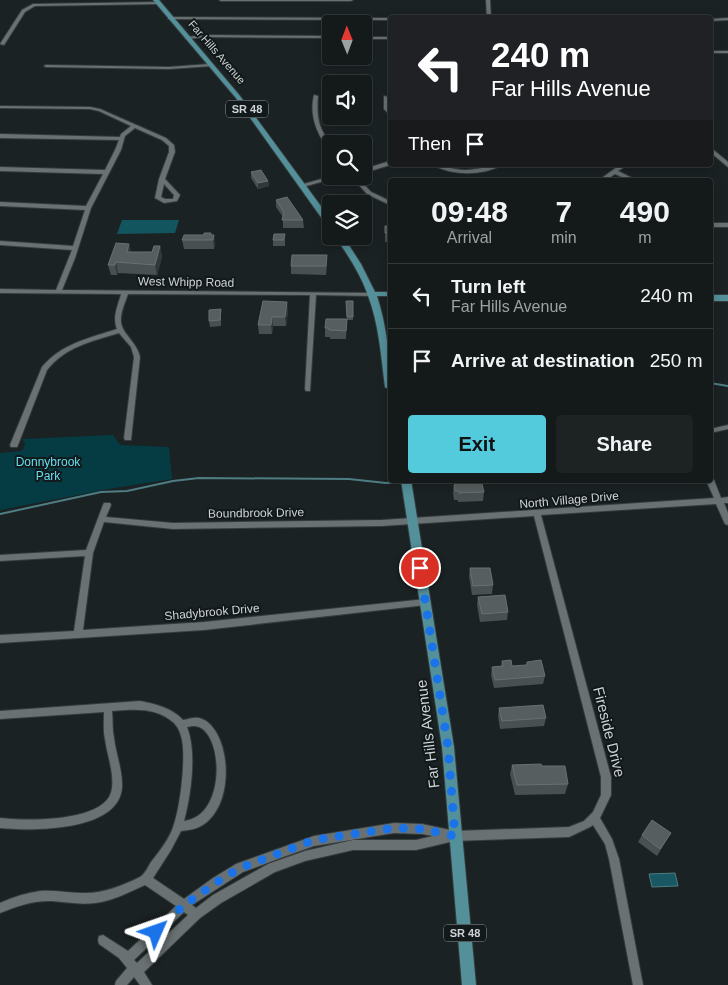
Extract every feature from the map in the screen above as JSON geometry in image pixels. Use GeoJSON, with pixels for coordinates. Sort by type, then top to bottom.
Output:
{"type":"FeatureCollection","features":[{"type":"Feature","properties":{"kind":"main road","name":"Far Hills Avenue"},"geometry":{"type":"LineString","coordinates":[[157,2],[238,98],[322,212]]}},
{"type":"Feature","properties":{"kind":"main road"},"geometry":{"type":"LineString","coordinates":[[344,245],[372,294],[388,375]]}},
{"type":"Feature","properties":{"kind":"main road"},"geometry":{"type":"LineString","coordinates":[[372,294],[388,294]]}},
{"type":"Feature","properties":{"kind":"main road"},"geometry":{"type":"LineString","coordinates":[[713,298],[728,298]]}},
{"type":"Feature","properties":{"kind":"main road","name":"Far Hills Avenue"},"geometry":{"type":"LineString","coordinates":[[407,483],[448,747],[469,985]]}},
{"type":"Feature","properties":{"kind":"street"},"geometry":{"type":"LineString","coordinates":[[221,0],[351,0]]}},
{"type":"Feature","properties":{"kind":"street"},"geometry":{"type":"LineString","coordinates":[[488,0],[489,15]]}},
{"type":"Feature","properties":{"kind":"street"},"geometry":{"type":"LineString","coordinates":[[2,44],[23,11],[34,5],[157,2]]}},
{"type":"Feature","properties":{"kind":"street","name":"Far Hills Avenue"},"geometry":{"type":"LineString","coordinates":[[170,18],[388,19]]}},
{"type":"Feature","properties":{"kind":"street"},"geometry":{"type":"LineString","coordinates":[[713,20],[728,19]]}},
{"type":"Feature","properties":{"kind":"street"},"geometry":{"type":"LineString","coordinates":[[187,38],[206,36],[322,37]]}},
{"type":"Feature","properties":{"kind":"street"},"geometry":{"type":"LineString","coordinates":[[372,38],[388,38]]}},
{"type":"Feature","properties":{"kind":"street"},"geometry":{"type":"LineString","coordinates":[[713,52],[728,52]]}},
{"type":"Feature","properties":{"kind":"street"},"geometry":{"type":"LineString","coordinates":[[46,66],[169,68],[210,65]]}},
{"type":"Feature","properties":{"kind":"street"},"geometry":{"type":"LineString","coordinates":[[316,96],[315,123],[322,136]]}},
{"type":"Feature","properties":{"kind":"street"},"geometry":{"type":"LineString","coordinates":[[386,97],[386,109],[388,112]]}},
{"type":"Feature","properties":{"kind":"street"},"geometry":{"type":"LineString","coordinates":[[0,107],[94,108],[164,139],[171,145],[172,152],[162,179]]}},
{"type":"Feature","properties":{"kind":"street"},"geometry":{"type":"LineString","coordinates":[[58,292],[88,208],[124,132],[134,126]]}},
{"type":"Feature","properties":{"kind":"street"},"geometry":{"type":"LineString","coordinates":[[0,136],[122,139]]}},
{"type":"Feature","properties":{"kind":"street"},"geometry":{"type":"LineString","coordinates":[[713,152],[728,165]]}},
{"type":"Feature","properties":{"kind":"street"},"geometry":{"type":"LineString","coordinates":[[372,169],[388,164]]}},
{"type":"Feature","properties":{"kind":"street"},"geometry":{"type":"LineString","coordinates":[[441,167],[448,170],[468,172],[493,167]]}},
{"type":"Feature","properties":{"kind":"street"},"geometry":{"type":"LineString","coordinates":[[605,178],[621,167]]}},
{"type":"Feature","properties":{"kind":"street"},"geometry":{"type":"LineString","coordinates":[[0,169],[106,172]]}},
{"type":"Feature","properties":{"kind":"street"},"geometry":{"type":"LineString","coordinates":[[615,172],[628,178]]}},
{"type":"Feature","properties":{"kind":"street"},"geometry":{"type":"LineString","coordinates":[[303,185],[322,180]]}},
{"type":"Feature","properties":{"kind":"street"},"geometry":{"type":"LineString","coordinates":[[361,185],[369,193],[388,201]]}},
{"type":"Feature","properties":{"kind":"street"},"geometry":{"type":"LineString","coordinates":[[0,204],[88,208]]}},
{"type":"Feature","properties":{"kind":"street"},"geometry":{"type":"LineString","coordinates":[[713,225],[728,226]]}},
{"type":"Feature","properties":{"kind":"street"},"geometry":{"type":"LineString","coordinates":[[0,243],[75,248]]}},
{"type":"Feature","properties":{"kind":"street","name":"West Whipp Road"},"geometry":{"type":"LineString","coordinates":[[0,292],[372,294]]}},
{"type":"Feature","properties":{"kind":"street"},"geometry":{"type":"LineString","coordinates":[[125,292],[118,318],[121,330],[132,343],[137,357],[128,438]]}},
{"type":"Feature","properties":{"kind":"street"},"geometry":{"type":"LineString","coordinates":[[308,389],[313,294]]}},
{"type":"Feature","properties":{"kind":"street"},"geometry":{"type":"LineString","coordinates":[[14,444],[44,369],[52,359],[68,348],[121,330]]}},
{"type":"Feature","properties":{"kind":"street"},"geometry":{"type":"LineString","coordinates":[[713,430],[728,427]]}},
{"type":"Feature","properties":{"kind":"street"},"geometry":{"type":"LineString","coordinates":[[711,483],[728,522]]}},
{"type":"Feature","properties":{"kind":"street","name":"North Village Drive"},"geometry":{"type":"LineString","coordinates":[[412,522],[728,500]]}},
{"type":"Feature","properties":{"kind":"street"},"geometry":{"type":"LineString","coordinates":[[78,634],[89,553],[106,505]]}},
{"type":"Feature","properties":{"kind":"street","name":"Fireside Drive"},"geometry":{"type":"LineString","coordinates":[[537,514],[606,777],[606,795],[602,806],[594,818]]}},
{"type":"Feature","properties":{"kind":"street","name":"Boundbrook Drive"},"geometry":{"type":"LineString","coordinates":[[101,519],[173,526],[412,522]]}},
{"type":"Feature","properties":{"kind":"street"},"geometry":{"type":"LineString","coordinates":[[0,558],[89,553]]}},
{"type":"Feature","properties":{"kind":"street","name":"Shadybrook Drive"},"geometry":{"type":"LineString","coordinates":[[0,639],[214,625],[426,602]]}},
{"type":"Feature","properties":{"kind":"street"},"geometry":{"type":"LineString","coordinates":[[0,824],[25,826],[55,823],[99,813],[110,806],[116,795],[117,777],[109,739],[108,707]]}},
{"type":"Feature","properties":{"kind":"street"},"geometry":{"type":"LineString","coordinates":[[0,715],[108,707],[153,707],[169,714],[181,725],[189,747],[185,791],[178,827],[172,841],[146,878],[121,891],[99,897],[51,896],[19,901],[0,908]]}},
{"type":"Feature","properties":{"kind":"street"},"geometry":{"type":"LineString","coordinates":[[178,827],[197,824],[206,815],[219,789],[223,767],[219,748],[211,730],[201,722],[190,722],[181,725]]}},
{"type":"Feature","properties":{"kind":"street"},"geometry":{"type":"LineString","coordinates":[[120,985],[196,914],[217,899],[272,868],[305,856],[353,845],[416,845],[455,836],[569,832],[587,824],[594,818],[609,842],[614,859],[638,985]]}},
{"type":"Feature","properties":{"kind":"street"},"geometry":{"type":"LineString","coordinates":[[127,959],[184,905],[217,882],[240,868],[314,840],[394,828],[422,829],[455,836]]}},
{"type":"Feature","properties":{"kind":"street"},"geometry":{"type":"LineString","coordinates":[[146,878],[196,914]]}},
{"type":"Feature","properties":{"kind":"street"},"geometry":{"type":"LineString","coordinates":[[103,940],[115,947],[127,959],[147,985]]}},
{"type":"Feature","properties":{"kind":"green space","name":"Donnybrook Park"},"geometry":{"type":"Polygon","coordinates":[[[113,435],[120,445],[169,447],[172,479],[108,489],[0,510],[0,453],[21,451],[25,443],[22,439],[113,435]]]}},
{"type":"Feature","properties":{"kind":"shaded area"},"geometry":{"type":"Polygon","coordinates":[[[122,220],[179,220],[175,233],[117,234],[122,220]]]}},
{"type":"Feature","properties":{"kind":"shaded area"},"geometry":{"type":"Polygon","coordinates":[[[675,873],[678,886],[652,887],[649,874],[675,873]]]}},
{"type":"Feature","properties":{"kind":"building"},"geometry":{"type":"Polygon","coordinates":[[[261,170],[268,181],[258,183],[251,172],[261,170]]]}},
{"type":"Feature","properties":{"kind":"building"},"geometry":{"type":"Polygon","coordinates":[[[287,197],[303,220],[282,220],[284,212],[276,200],[287,197]]]}},
{"type":"Feature","properties":{"kind":"building"},"geometry":{"type":"Polygon","coordinates":[[[385,226],[388,226],[388,233],[385,233],[385,226]]]}},
{"type":"Feature","properties":{"kind":"building"},"geometry":{"type":"Polygon","coordinates":[[[204,233],[214,235],[213,240],[182,240],[184,235],[204,235],[204,233]]]}},
{"type":"Feature","properties":{"kind":"building"},"geometry":{"type":"Polygon","coordinates":[[[274,234],[285,234],[284,240],[273,240],[274,234]]]}},
{"type":"Feature","properties":{"kind":"building"},"geometry":{"type":"Polygon","coordinates":[[[116,243],[129,244],[127,252],[152,252],[154,246],[160,246],[155,265],[116,262],[115,265],[108,265],[116,243]]]}},
{"type":"Feature","properties":{"kind":"building"},"geometry":{"type":"Polygon","coordinates":[[[292,255],[327,255],[326,266],[291,266],[292,255]]]}},
{"type":"Feature","properties":{"kind":"building"},"geometry":{"type":"Polygon","coordinates":[[[263,301],[287,302],[285,317],[272,317],[271,325],[258,325],[263,301]]]}},
{"type":"Feature","properties":{"kind":"building"},"geometry":{"type":"Polygon","coordinates":[[[346,301],[353,301],[353,317],[347,317],[346,301]]]}},
{"type":"Feature","properties":{"kind":"building"},"geometry":{"type":"Polygon","coordinates":[[[221,309],[220,320],[209,321],[209,310],[221,309]]]}},
{"type":"Feature","properties":{"kind":"building"},"geometry":{"type":"Polygon","coordinates":[[[326,319],[347,319],[346,331],[325,328],[326,319]]]}},
{"type":"Feature","properties":{"kind":"building"},"geometry":{"type":"Polygon","coordinates":[[[482,483],[484,492],[459,493],[459,491],[455,491],[454,485],[482,483]]]}},
{"type":"Feature","properties":{"kind":"building"},"geometry":{"type":"Polygon","coordinates":[[[470,568],[490,568],[493,585],[473,586],[470,568]]]}},
{"type":"Feature","properties":{"kind":"building"},"geometry":{"type":"Polygon","coordinates":[[[505,595],[508,612],[482,614],[478,597],[505,595]]]}},
{"type":"Feature","properties":{"kind":"building"},"geometry":{"type":"Polygon","coordinates":[[[511,660],[512,666],[527,665],[527,662],[541,660],[545,676],[495,680],[492,667],[503,666],[502,661],[511,660]]]}},
{"type":"Feature","properties":{"kind":"building"},"geometry":{"type":"Polygon","coordinates":[[[543,705],[546,718],[502,721],[499,708],[543,705]]]}},
{"type":"Feature","properties":{"kind":"building"},"geometry":{"type":"Polygon","coordinates":[[[541,764],[542,766],[565,766],[568,784],[517,785],[512,765],[541,764]]]}},
{"type":"Feature","properties":{"kind":"building"},"geometry":{"type":"Polygon","coordinates":[[[652,820],[671,833],[660,849],[642,835],[652,820]]]}},
{"type":"Feature","properties":{"kind":"waterway"},"geometry":{"type":"LineString","coordinates":[[713,384],[728,386]]}},
{"type":"Feature","properties":{"kind":"waterway"},"geometry":{"type":"LineString","coordinates":[[0,514],[101,492],[127,491],[173,481],[199,478],[349,479],[388,483]]}},
{"type":"Feature","properties":{"kind":"route"},"geometry":{"type":"LineString","coordinates":[[156,932],[184,905],[240,868],[314,840],[394,828],[422,829],[455,836],[448,747],[420,568]]}}]}
